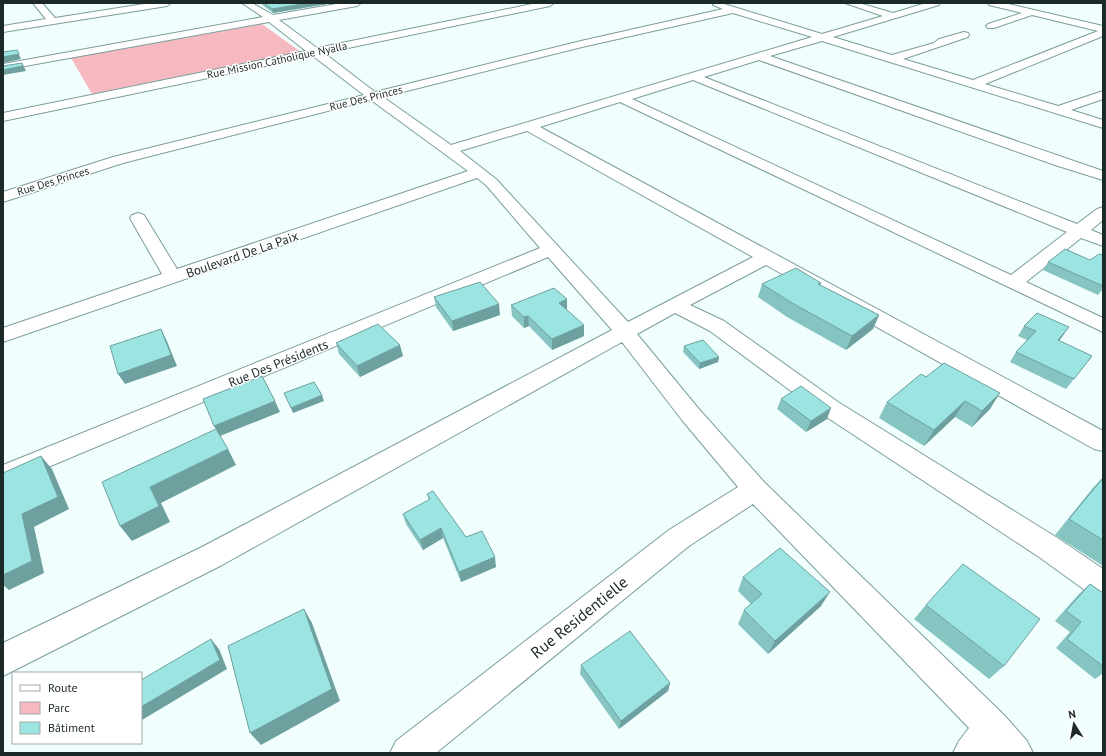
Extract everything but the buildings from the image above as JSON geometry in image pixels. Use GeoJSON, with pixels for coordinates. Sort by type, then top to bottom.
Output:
{"type":"FeatureCollection","features":[{"type":"Feature","properties":{"kind":"street"},"geometry":{"type":"LineString","coordinates":[[37,3],[54,21]]}},
{"type":"Feature","properties":{"kind":"street"},"geometry":{"type":"LineString","coordinates":[[3,29],[167,3]]}},
{"type":"Feature","properties":{"kind":"street"},"geometry":{"type":"LineString","coordinates":[[246,3],[270,18],[372,96],[480,172],[625,332],[690,414],[755,489],[1015,753]]}},
{"type":"Feature","properties":{"kind":"street"},"geometry":{"type":"LineString","coordinates":[[3,67],[357,3]]}},
{"type":"Feature","properties":{"kind":"street","name":"Rue Mission Catholique Nyalla"},"geometry":{"type":"LineString","coordinates":[[3,117],[550,3]]}},
{"type":"Feature","properties":{"kind":"street"},"geometry":{"type":"LineString","coordinates":[[711,3],[726,6],[1103,124]]}},
{"type":"Feature","properties":{"kind":"street"},"geometry":{"type":"LineString","coordinates":[[849,3],[894,16]]}},
{"type":"Feature","properties":{"kind":"street"},"geometry":{"type":"LineString","coordinates":[[449,150],[936,3]]}},
{"type":"Feature","properties":{"kind":"street"},"geometry":{"type":"LineString","coordinates":[[992,3],[1103,30]]}},
{"type":"Feature","properties":{"kind":"street"},"geometry":{"type":"LineString","coordinates":[[991,26],[1052,5]]}},
{"type":"Feature","properties":{"kind":"street","name":"Rue Des Princes"},"geometry":{"type":"LineString","coordinates":[[3,197],[118,160],[581,44],[726,6]]}},
{"type":"Feature","properties":{"kind":"street"},"geometry":{"type":"LineString","coordinates":[[974,84],[1026,64],[1103,30]]}},
{"type":"Feature","properties":{"kind":"street"},"geometry":{"type":"LineString","coordinates":[[891,58],[938,45],[943,41],[964,35]]}},
{"type":"Feature","properties":{"kind":"street"},"geometry":{"type":"LineString","coordinates":[[759,56],[1103,176]]}},
{"type":"Feature","properties":{"kind":"street"},"geometry":{"type":"LineString","coordinates":[[693,76],[1103,241]]}},
{"type":"Feature","properties":{"kind":"street"},"geometry":{"type":"LineString","coordinates":[[1059,110],[1103,95]]}},
{"type":"Feature","properties":{"kind":"street"},"geometry":{"type":"LineString","coordinates":[[620,98],[1103,326]]}},
{"type":"Feature","properties":{"kind":"street"},"geometry":{"type":"LineString","coordinates":[[529,126],[1103,442]]}},
{"type":"Feature","properties":{"kind":"street","name":"Boulevard De La Paix"},"geometry":{"type":"LineString","coordinates":[[3,335],[480,172]]}},
{"type":"Feature","properties":{"kind":"street"},"geometry":{"type":"LineString","coordinates":[[1012,283],[1103,212]]}},
{"type":"Feature","properties":{"kind":"street"},"geometry":{"type":"LineString","coordinates":[[138,218],[173,278]]}},
{"type":"Feature","properties":{"kind":"street","name":"Rue Des Présidents"},"geometry":{"type":"LineString","coordinates":[[3,476],[552,250]]}},
{"type":"Feature","properties":{"kind":"street"},"geometry":{"type":"LineString","coordinates":[[3,660],[212,556],[625,332],[767,257]]}},
{"type":"Feature","properties":{"kind":"street"},"geometry":{"type":"LineString","coordinates":[[676,306],[717,326],[830,408],[1049,548],[1103,586]]}},
{"type":"Feature","properties":{"kind":"street","name":"Rue Residentielle"},"geometry":{"type":"LineString","coordinates":[[408,753],[678,538],[755,489]]}},
{"type":"Feature","properties":{"kind":"street"},"geometry":{"type":"LineString","coordinates":[[971,753],[992,728]]}},
{"type":"Feature","properties":{"kind":"green space"},"geometry":{"type":"Polygon","coordinates":[[[262,24],[301,52],[92,94],[71,58],[262,24]]]}}]}
